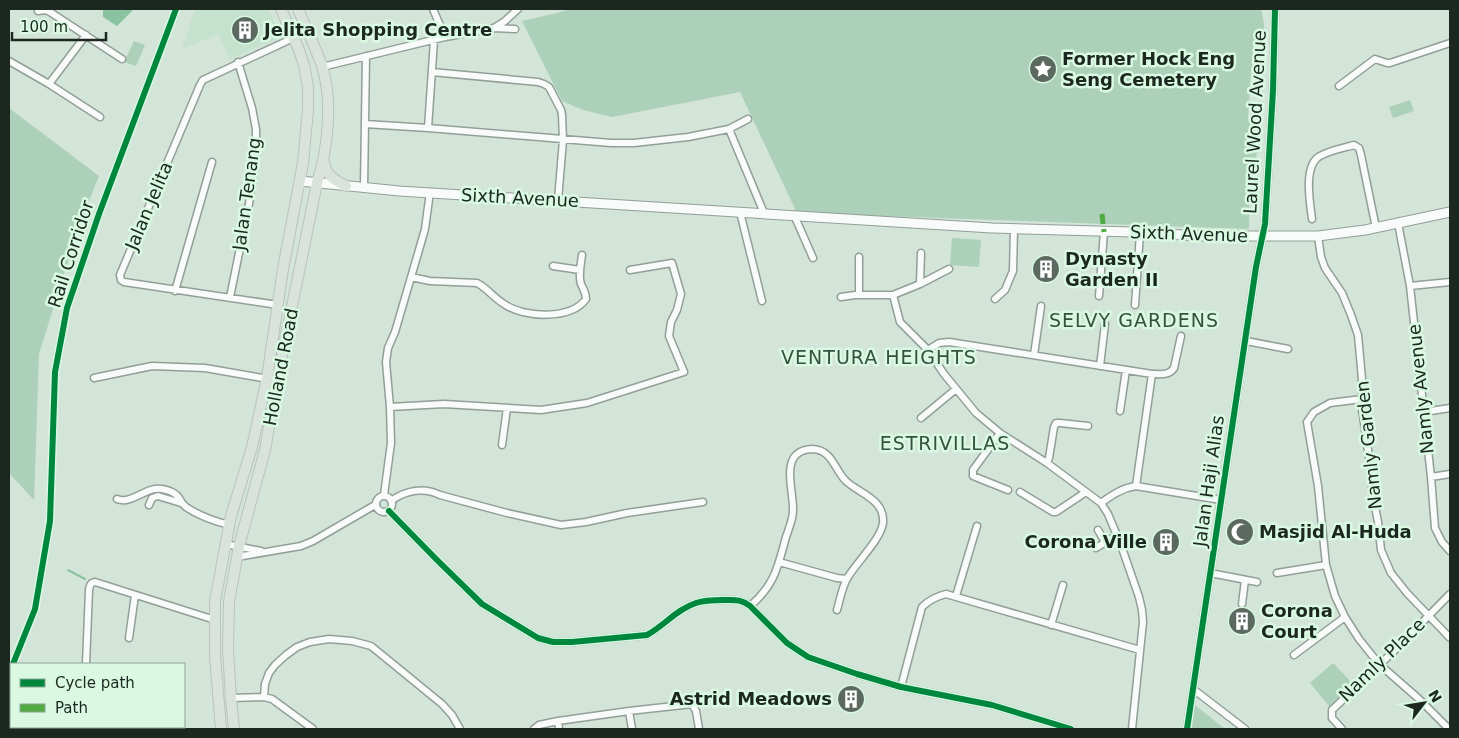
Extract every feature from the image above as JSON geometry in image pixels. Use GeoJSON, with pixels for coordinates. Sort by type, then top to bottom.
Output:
{"type":"FeatureCollection","features":[{"type":"Feature","properties":{"kind":"main road","name":"Holland Road"},"geometry":{"type":"LineString","coordinates":[[234,729],[230,698],[228,649],[230,602],[239,546],[265,450],[278,305],[306,142],[308,87],[304,65],[281,9]]}},
{"type":"Feature","properties":{"kind":"main road","name":"Holland Road"},"geometry":{"type":"LineString","coordinates":[[221,729],[215,656],[215,602],[225,544],[272,379],[317,183],[324,161],[328,111],[322,67],[298,9]]}},
{"type":"Feature","properties":{"kind":"main road"},"geometry":{"type":"LineString","coordinates":[[293,36],[298,25],[298,9]]}},
{"type":"Feature","properties":{"kind":"main road"},"geometry":{"type":"LineString","coordinates":[[324,161],[325,168],[331,177],[346,186]]}},
{"type":"Feature","properties":{"kind":"main road","name":"Sixth Avenue"},"geometry":{"type":"LineString","coordinates":[[300,181],[430,192],[1014,229],[1262,237],[1318,236],[1376,228],[1450,212]]}},
{"type":"Feature","properties":{"kind":"street"},"geometry":{"type":"LineString","coordinates":[[433,9],[445,38]]}},
{"type":"Feature","properties":{"kind":"street"},"geometry":{"type":"LineString","coordinates":[[494,28],[518,9]]}},
{"type":"Feature","properties":{"kind":"street","name":"Laurel Wood Avenue"},"geometry":{"type":"LineString","coordinates":[[1262,237],[1266,224],[1275,9]]}},
{"type":"Feature","properties":{"kind":"street"},"geometry":{"type":"LineString","coordinates":[[38,11],[46,10],[50,12],[122,59]]}},
{"type":"Feature","properties":{"kind":"street"},"geometry":{"type":"LineString","coordinates":[[322,67],[434,40],[494,28],[515,29]]}},
{"type":"Feature","properties":{"kind":"street"},"geometry":{"type":"LineString","coordinates":[[48,84],[86,35]]}},
{"type":"Feature","properties":{"kind":"street","name":"Jalan Jelita"},"geometry":{"type":"LineString","coordinates":[[278,305],[124,282],[121,280],[120,275],[203,80],[238,62],[287,41],[293,36]]}},
{"type":"Feature","properties":{"kind":"street"},"geometry":{"type":"LineString","coordinates":[[428,128],[434,40]]}},
{"type":"Feature","properties":{"kind":"street"},"geometry":{"type":"LineString","coordinates":[[1339,86],[1375,59],[1390,63],[1450,43]]}},
{"type":"Feature","properties":{"kind":"street"},"geometry":{"type":"LineString","coordinates":[[364,187],[366,56]]}},
{"type":"Feature","properties":{"kind":"street"},"geometry":{"type":"LineString","coordinates":[[9,61],[100,117]]}},
{"type":"Feature","properties":{"kind":"street","name":"Jalan Tenang"},"geometry":{"type":"LineString","coordinates":[[230,297],[249,204],[256,154],[256,129],[252,108],[238,62]]}},
{"type":"Feature","properties":{"kind":"street"},"geometry":{"type":"LineString","coordinates":[[432,72],[544,84],[552,91],[561,110],[563,140],[558,200]]}},
{"type":"Feature","properties":{"kind":"street"},"geometry":{"type":"LineString","coordinates":[[365,124],[611,144],[688,137],[729,129],[748,119]]}},
{"type":"Feature","properties":{"kind":"street"},"geometry":{"type":"LineString","coordinates":[[729,129],[764,213]]}},
{"type":"Feature","properties":{"kind":"street"},"geometry":{"type":"LineString","coordinates":[[1312,219],[1309,185],[1312,163],[1319,156],[1354,145],[1359,148],[1362,155],[1376,228]]}},
{"type":"Feature","properties":{"kind":"street"},"geometry":{"type":"LineString","coordinates":[[175,291],[212,162]]}},
{"type":"Feature","properties":{"kind":"street"},"geometry":{"type":"LineString","coordinates":[[384,495],[391,444],[386,362],[388,348],[395,332],[425,229],[430,192]]}},
{"type":"Feature","properties":{"kind":"street"},"geometry":{"type":"LineString","coordinates":[[740,212],[762,301]]}},
{"type":"Feature","properties":{"kind":"street"},"geometry":{"type":"LineString","coordinates":[[794,215],[813,258]]}},
{"type":"Feature","properties":{"kind":"street","name":"Namly Avenue"},"geometry":{"type":"LineString","coordinates":[[1398,224],[1410,286],[1435,528],[1450,552]]}},
{"type":"Feature","properties":{"kind":"street"},"geometry":{"type":"LineString","coordinates":[[995,299],[1005,290],[1013,271],[1014,229]]}},
{"type":"Feature","properties":{"kind":"street"},"geometry":{"type":"LineString","coordinates":[[1099,296],[1104,232]]}},
{"type":"Feature","properties":{"kind":"street"},"geometry":{"type":"LineString","coordinates":[[1135,305],[1140,233]]}},
{"type":"Feature","properties":{"kind":"street","name":"Namly Garden"},"geometry":{"type":"LineString","coordinates":[[1318,236],[1321,257],[1325,268],[1342,293],[1358,335],[1363,417],[1381,550],[1391,573],[1407,593],[1450,638]]}},
{"type":"Feature","properties":{"kind":"street","name":"Jalan Haji Alias"},"geometry":{"type":"LineString","coordinates":[[1187,729],[1262,237]]}},
{"type":"Feature","properties":{"kind":"street"},"geometry":{"type":"LineString","coordinates":[[920,284],[921,253]]}},
{"type":"Feature","properties":{"kind":"street"},"geometry":{"type":"LineString","coordinates":[[411,277],[430,281],[477,283],[482,285],[505,305],[522,313],[562,314],[578,307],[586,299],[585,290],[581,283],[582,255]]}},
{"type":"Feature","properties":{"kind":"street"},"geometry":{"type":"LineString","coordinates":[[859,295],[860,257]]}},
{"type":"Feature","properties":{"kind":"street"},"geometry":{"type":"LineString","coordinates":[[390,407],[444,404],[541,410],[587,403],[684,372],[669,336],[671,322],[677,310],[681,294],[672,263],[630,270]]}},
{"type":"Feature","properties":{"kind":"street"},"geometry":{"type":"LineString","coordinates":[[553,266],[580,270]]}},
{"type":"Feature","properties":{"kind":"street"},"geometry":{"type":"LineString","coordinates":[[841,297],[859,295],[893,296],[949,269]]}},
{"type":"Feature","properties":{"kind":"street"},"geometry":{"type":"LineString","coordinates":[[1410,286],[1450,282]]}},
{"type":"Feature","properties":{"kind":"street"},"geometry":{"type":"LineString","coordinates":[[893,296],[900,322],[928,350],[976,413],[1000,433],[1047,463],[1101,503],[1108,514],[1136,588],[1142,610],[1143,622],[1132,729]]}},
{"type":"Feature","properties":{"kind":"street"},"geometry":{"type":"LineString","coordinates":[[1034,355],[1041,306]]}},
{"type":"Feature","properties":{"kind":"street"},"geometry":{"type":"LineString","coordinates":[[1100,366],[1105,324]]}},
{"type":"Feature","properties":{"kind":"street"},"geometry":{"type":"LineString","coordinates":[[928,350],[939,343],[950,342],[1152,374],[1164,374],[1171,372],[1174,368],[1181,336]]}},
{"type":"Feature","properties":{"kind":"street"},"geometry":{"type":"LineString","coordinates":[[1246,341],[1288,349]]}},
{"type":"Feature","properties":{"kind":"street"},"geometry":{"type":"LineString","coordinates":[[94,378],[152,366],[205,368],[272,379]]}},
{"type":"Feature","properties":{"kind":"street"},"geometry":{"type":"LineString","coordinates":[[1120,411],[1126,370]]}},
{"type":"Feature","properties":{"kind":"street"},"geometry":{"type":"LineString","coordinates":[[1136,486],[1152,374]]}},
{"type":"Feature","properties":{"kind":"street"},"geometry":{"type":"LineString","coordinates":[[921,418],[956,389]]}},
{"type":"Feature","properties":{"kind":"street"},"geometry":{"type":"LineString","coordinates":[[1362,399],[1330,403],[1314,412],[1307,422],[1318,486],[1326,565],[1335,596],[1345,617],[1359,639],[1379,664],[1419,699],[1449,729]]}},
{"type":"Feature","properties":{"kind":"street"},"geometry":{"type":"LineString","coordinates":[[502,445],[506,408]]}},
{"type":"Feature","properties":{"kind":"street"},"geometry":{"type":"LineString","coordinates":[[1424,412],[1450,408]]}},
{"type":"Feature","properties":{"kind":"street"},"geometry":{"type":"LineString","coordinates":[[1047,463],[1056,423],[1088,426]]}},
{"type":"Feature","properties":{"kind":"street"},"geometry":{"type":"LineString","coordinates":[[1000,433],[972,470],[972,473],[973,476],[1008,490]]}},
{"type":"Feature","properties":{"kind":"street"},"geometry":{"type":"LineString","coordinates":[[750,606],[768,588],[779,562],[793,510],[790,471],[792,460],[797,454],[809,449],[820,450],[826,454],[848,482],[877,503],[882,514],[883,521],[880,533],[847,579],[837,610]]}},
{"type":"Feature","properties":{"kind":"street"},"geometry":{"type":"LineString","coordinates":[[1431,477],[1450,474]]}},
{"type":"Feature","properties":{"kind":"street"},"geometry":{"type":"LineString","coordinates":[[1101,503],[1118,491],[1136,486],[1221,500]]}},
{"type":"Feature","properties":{"kind":"street"},"geometry":{"type":"LineString","coordinates":[[117,499],[121,501],[127,500],[151,489],[164,489],[174,493],[184,506],[211,520],[229,525]]}},
{"type":"Feature","properties":{"kind":"street"},"geometry":{"type":"LineString","coordinates":[[392,501],[412,491],[432,491],[440,495],[507,513],[561,524],[586,522],[627,513],[703,502]]}},
{"type":"Feature","properties":{"kind":"street"},"geometry":{"type":"LineString","coordinates":[[1020,492],[1053,512],[1060,511],[1086,492]]}},
{"type":"Feature","properties":{"kind":"street"},"geometry":{"type":"LineString","coordinates":[[384,495],[392,501],[389,511],[384,513],[380,512],[375,505],[376,499],[384,495]]}},
{"type":"Feature","properties":{"kind":"street"},"geometry":{"type":"LineString","coordinates":[[148,504],[152,498],[158,496],[181,503]]}},
{"type":"Feature","properties":{"kind":"street"},"geometry":{"type":"LineString","coordinates":[[237,557],[301,546],[321,537],[375,505]]}},
{"type":"Feature","properties":{"kind":"street"},"geometry":{"type":"LineString","coordinates":[[389,511],[482,604],[530,634],[546,641],[572,642],[647,635],[694,603],[738,599],[750,606],[787,643],[808,657],[901,687],[992,705],[1071,729]]}},
{"type":"Feature","properties":{"kind":"street"},"geometry":{"type":"LineString","coordinates":[[956,596],[977,526]]}},
{"type":"Feature","properties":{"kind":"street"},"geometry":{"type":"LineString","coordinates":[[1098,530],[1105,542]]}},
{"type":"Feature","properties":{"kind":"street"},"geometry":{"type":"LineString","coordinates":[[1096,548],[1117,535]]}},
{"type":"Feature","properties":{"kind":"street"},"geometry":{"type":"LineString","coordinates":[[225,544],[265,552]]}},
{"type":"Feature","properties":{"kind":"street"},"geometry":{"type":"LineString","coordinates":[[779,562],[847,579]]}},
{"type":"Feature","properties":{"kind":"street"},"geometry":{"type":"LineString","coordinates":[[1277,573],[1326,565]]}},
{"type":"Feature","properties":{"kind":"street"},"geometry":{"type":"LineString","coordinates":[[1210,574],[1257,582]]}},
{"type":"Feature","properties":{"kind":"street"},"geometry":{"type":"LineString","coordinates":[[1242,604],[1245,580]]}},
{"type":"Feature","properties":{"kind":"street"},"geometry":{"type":"LineString","coordinates":[[86,663],[91,584],[95,582],[215,620]]}},
{"type":"Feature","properties":{"kind":"street"},"geometry":{"type":"LineString","coordinates":[[1051,625],[1063,585]]}},
{"type":"Feature","properties":{"kind":"street"},"geometry":{"type":"LineString","coordinates":[[901,687],[922,607],[926,603],[946,594],[1140,650]]}},
{"type":"Feature","properties":{"kind":"street","name":"Namly Place"},"geometry":{"type":"LineString","coordinates":[[1342,729],[1332,718],[1332,710],[1450,594]]}},
{"type":"Feature","properties":{"kind":"street"},"geometry":{"type":"LineString","coordinates":[[129,638],[135,595]]}},
{"type":"Feature","properties":{"kind":"street"},"geometry":{"type":"LineString","coordinates":[[1294,655],[1345,617]]}},
{"type":"Feature","properties":{"kind":"street"},"geometry":{"type":"LineString","coordinates":[[264,697],[265,684],[269,674],[275,665],[297,647],[310,642],[329,639],[352,641],[371,646],[442,704],[452,715],[460,729]]}},
{"type":"Feature","properties":{"kind":"street"},"geometry":{"type":"LineString","coordinates":[[1193,689],[1245,729]]}},
{"type":"Feature","properties":{"kind":"street"},"geometry":{"type":"LineString","coordinates":[[230,698],[264,697],[278,703],[313,729]]}},
{"type":"Feature","properties":{"kind":"street"},"geometry":{"type":"LineString","coordinates":[[534,729],[539,725],[629,710],[692,704],[695,708],[699,729]]}},
{"type":"Feature","properties":{"kind":"street"},"geometry":{"type":"LineString","coordinates":[[629,710],[632,729]]}},
{"type":"Feature","properties":{"kind":"street"},"geometry":{"type":"LineString","coordinates":[[558,722],[560,729]]}},
{"type":"Feature","properties":{"kind":"shaded area"},"geometry":{"type":"Polygon","coordinates":[[[103,9],[134,9],[117,26],[103,17],[103,9]]]}},
{"type":"Feature","properties":{"kind":"shaded area"},"geometry":{"type":"Polygon","coordinates":[[[195,9],[268,9],[281,37],[230,59],[219,34],[182,49],[195,9]]]}},
{"type":"Feature","properties":{"kind":"shaded area"},"geometry":{"type":"Polygon","coordinates":[[[571,9],[1261,9],[1264,24],[1262,61],[1251,71],[1248,118],[1258,123],[1259,133],[1256,159],[1250,161],[1249,229],[797,213],[740,92],[612,117],[583,110],[562,101],[522,21],[571,9]]]}},
{"type":"Feature","properties":{"kind":"shaded area"},"geometry":{"type":"Polygon","coordinates":[[[134,41],[145,45],[136,66],[124,62],[134,41]]]}},
{"type":"Feature","properties":{"kind":"shaded area"},"geometry":{"type":"Polygon","coordinates":[[[1410,100],[1414,111],[1393,118],[1389,107],[1410,100]]]}},
{"type":"Feature","properties":{"kind":"shaded area"},"geometry":{"type":"Polygon","coordinates":[[[9,108],[99,176],[80,223],[39,354],[34,500],[9,473],[9,108]]]}},
{"type":"Feature","properties":{"kind":"shaded area"},"geometry":{"type":"Polygon","coordinates":[[[952,238],[981,240],[979,267],[950,265],[952,238]]]}},
{"type":"Feature","properties":{"kind":"shaded area"},"geometry":{"type":"Polygon","coordinates":[[[1333,663],[1355,686],[1332,710],[1310,683],[1333,663]]]}},
{"type":"Feature","properties":{"kind":"shaded area"},"geometry":{"type":"Polygon","coordinates":[[[1195,705],[1224,728],[1192,729],[1195,705]]]}},
{"type":"Feature","properties":{"kind":"waterway"},"geometry":{"type":"LineString","coordinates":[[68,570],[85,579]]}},
{"type":"Feature","properties":{"kind":"marked path"},"geometry":{"type":"LineString","coordinates":[[1102,214],[1104,232]]}},
{"type":"Feature","properties":{"kind":"cycle path","name":"Rail Corridor"},"geometry":{"type":"LineString","coordinates":[[13,663],[35,609],[50,521],[55,372],[67,308],[99,214],[176,9]]}},
{"type":"Feature","properties":{"kind":"cycle path"},"geometry":{"type":"LineString","coordinates":[[1187,729],[1256,267],[1265,224],[1273,90],[1275,9]]}},
{"type":"Feature","properties":{"kind":"cycle path"},"geometry":{"type":"LineString","coordinates":[[389,511],[482,604],[538,638],[553,642],[572,642],[647,635],[683,609],[696,603],[710,600],[738,600],[750,606],[787,643],[808,657],[901,687],[992,705],[1071,729]]}},
{"type":"Feature","properties":{"kind":"place","name":"Jelita Shopping Centre"},"geometry":{"type":"Point","coordinates":[245,30]}},
{"type":"Feature","properties":{"kind":"place","name":"Former Hock Eng Seng Cemetery"},"geometry":{"type":"Point","coordinates":[1043,69]}},
{"type":"Feature","properties":{"kind":"place","name":"Dynasty Garden II"},"geometry":{"type":"Point","coordinates":[1046,269]}},
{"type":"Feature","properties":{"kind":"place","name":"Masjid Al-Huda"},"geometry":{"type":"Point","coordinates":[1240,532]}},
{"type":"Feature","properties":{"kind":"place","name":"Corona Ville"},"geometry":{"type":"Point","coordinates":[1166,542]}},
{"type":"Feature","properties":{"kind":"place","name":"Corona Court"},"geometry":{"type":"Point","coordinates":[1242,621]}},
{"type":"Feature","properties":{"kind":"place","name":"Astrid Meadows"},"geometry":{"type":"Point","coordinates":[851,699]}},
{"type":"Feature","properties":{"kind":"district","name":"SELVY GARDENS"},"geometry":{"type":"Point","coordinates":[1134,320]}},
{"type":"Feature","properties":{"kind":"district","name":"VENTURA HEIGHTS"},"geometry":{"type":"Point","coordinates":[879,357]}},
{"type":"Feature","properties":{"kind":"district","name":"ESTRIVILLAS"},"geometry":{"type":"Point","coordinates":[945,443]}}]}
